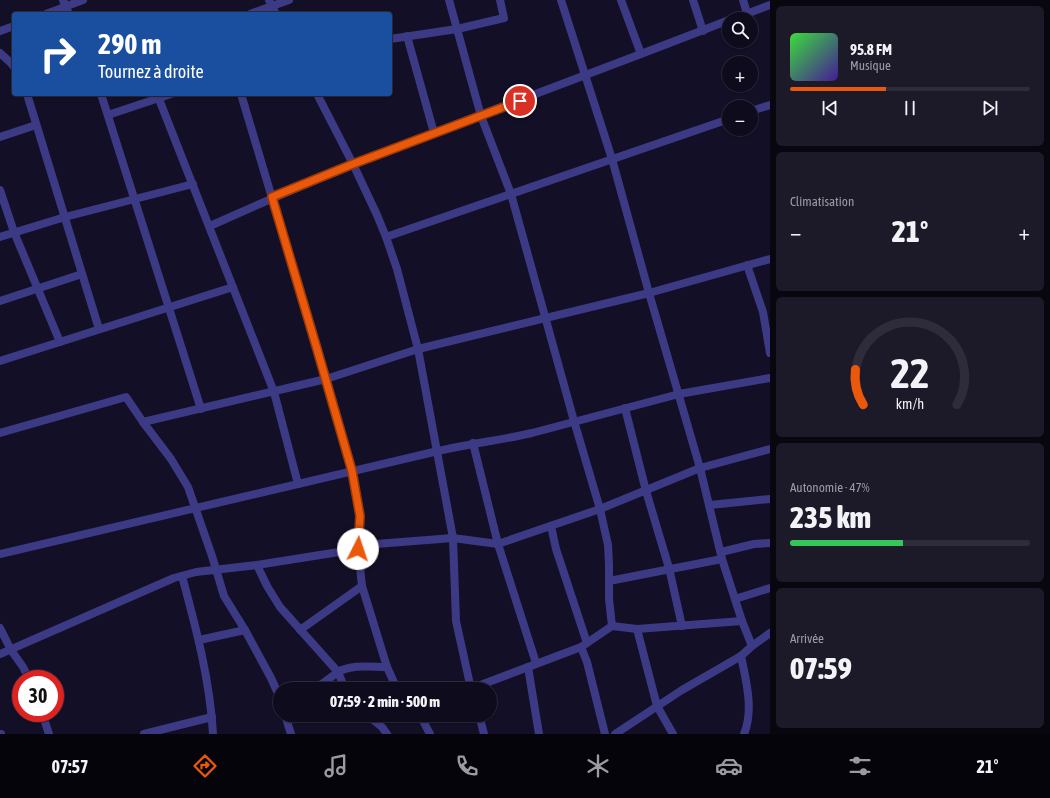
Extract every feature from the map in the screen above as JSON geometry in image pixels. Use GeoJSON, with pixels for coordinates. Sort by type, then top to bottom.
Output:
{"type":"FeatureCollection","features":[{"type":"Feature","properties":{"kind":"street"},"geometry":{"type":"LineString","coordinates":[[52,12],[83,0]]}},
{"type":"Feature","properties":{"kind":"street"},"geometry":{"type":"LineString","coordinates":[[254,12],[271,3],[289,0]]}},
{"type":"Feature","properties":{"kind":"street"},"geometry":{"type":"LineString","coordinates":[[449,0],[481,116],[511,194],[600,509],[608,545],[609,599],[612,626]]}},
{"type":"Feature","properties":{"kind":"street"},"geometry":{"type":"LineString","coordinates":[[392,39],[457,29],[504,18],[500,0]]}},
{"type":"Feature","properties":{"kind":"street"},"geometry":{"type":"LineString","coordinates":[[561,0],[612,159],[700,468],[722,556],[742,621],[752,646]]}},
{"type":"Feature","properties":{"kind":"street"},"geometry":{"type":"LineString","coordinates":[[622,0],[642,54]]}},
{"type":"Feature","properties":{"kind":"street"},"geometry":{"type":"LineString","coordinates":[[694,0],[703,31]]}},
{"type":"Feature","properties":{"kind":"street"},"geometry":{"type":"LineString","coordinates":[[743,0],[747,12]]}},
{"type":"Feature","properties":{"kind":"street"},"geometry":{"type":"LineString","coordinates":[[750,12],[770,5]]}},
{"type":"Feature","properties":{"kind":"street"},"geometry":{"type":"LineString","coordinates":[[210,226],[272,197],[353,164],[722,23]]}},
{"type":"Feature","properties":{"kind":"street"},"geometry":{"type":"LineString","coordinates":[[0,32],[12,27]]}},
{"type":"Feature","properties":{"kind":"street"},"geometry":{"type":"LineString","coordinates":[[407,36],[434,133]]}},
{"type":"Feature","properties":{"kind":"street"},"geometry":{"type":"LineString","coordinates":[[0,53],[12,64]]}},
{"type":"Feature","properties":{"kind":"street"},"geometry":{"type":"LineString","coordinates":[[28,96],[99,329]]}},
{"type":"Feature","properties":{"kind":"street"},"geometry":{"type":"LineString","coordinates":[[102,96],[170,307],[201,409]]}},
{"type":"Feature","properties":{"kind":"street"},"geometry":{"type":"LineString","coordinates":[[108,115],[158,96],[274,392],[298,484]]}},
{"type":"Feature","properties":{"kind":"street"},"geometry":{"type":"LineString","coordinates":[[242,96],[352,471],[360,516],[358,549],[362,586],[387,667],[394,682]]}},
{"type":"Feature","properties":{"kind":"street"},"geometry":{"type":"LineString","coordinates":[[318,96],[353,164],[386,237],[397,269],[418,348],[453,538],[456,621],[469,682]]}},
{"type":"Feature","properties":{"kind":"street"},"geometry":{"type":"LineString","coordinates":[[758,109],[770,105]]}},
{"type":"Feature","properties":{"kind":"street"},"geometry":{"type":"LineString","coordinates":[[386,237],[722,121]]}},
{"type":"Feature","properties":{"kind":"street"},"geometry":{"type":"LineString","coordinates":[[0,137],[36,125]]}},
{"type":"Feature","properties":{"kind":"street"},"geometry":{"type":"LineString","coordinates":[[0,237],[65,217],[193,184]]}},
{"type":"Feature","properties":{"kind":"street"},"geometry":{"type":"LineString","coordinates":[[0,190],[14,232],[60,342]]}},
{"type":"Feature","properties":{"kind":"street"},"geometry":{"type":"LineString","coordinates":[[143,422],[326,379],[418,348],[649,293],[770,259]]}},
{"type":"Feature","properties":{"kind":"street"},"geometry":{"type":"LineString","coordinates":[[747,265],[763,312],[770,353]]}},
{"type":"Feature","properties":{"kind":"street"},"geometry":{"type":"LineString","coordinates":[[0,301],[82,274]]}},
{"type":"Feature","properties":{"kind":"street"},"geometry":{"type":"LineString","coordinates":[[0,360],[233,287]]}},
{"type":"Feature","properties":{"kind":"street"},"geometry":{"type":"LineString","coordinates":[[0,554],[473,443],[514,437],[678,394],[770,378]]}},
{"type":"Feature","properties":{"kind":"street"},"geometry":{"type":"LineString","coordinates":[[0,433],[126,397],[171,459],[188,487],[224,596],[245,630],[273,684]]}},
{"type":"Feature","properties":{"kind":"street"},"geometry":{"type":"LineString","coordinates":[[625,408],[646,491],[669,568],[682,626]]}},
{"type":"Feature","properties":{"kind":"street"},"geometry":{"type":"LineString","coordinates":[[473,443],[498,544],[536,663]]}},
{"type":"Feature","properties":{"kind":"street"},"geometry":{"type":"LineString","coordinates":[[0,654],[182,576],[216,569],[257,565],[358,549],[376,544],[453,538],[498,544],[600,509],[700,468],[770,448]]}},
{"type":"Feature","properties":{"kind":"street"},"geometry":{"type":"LineString","coordinates":[[710,505],[770,499]]}},
{"type":"Feature","properties":{"kind":"street"},"geometry":{"type":"LineString","coordinates":[[551,526],[556,549],[584,645],[605,734]]}},
{"type":"Feature","properties":{"kind":"street"},"geometry":{"type":"LineString","coordinates":[[609,581],[722,556],[754,544],[770,543]]}},
{"type":"Feature","properties":{"kind":"street"},"geometry":{"type":"LineString","coordinates":[[257,565],[267,586],[280,607],[338,672],[342,682]]}},
{"type":"Feature","properties":{"kind":"street"},"geometry":{"type":"LineString","coordinates":[[182,576],[199,640],[212,717],[213,734]]}},
{"type":"Feature","properties":{"kind":"street"},"geometry":{"type":"LineString","coordinates":[[300,630],[362,586]]}},
{"type":"Feature","properties":{"kind":"street"},"geometry":{"type":"LineString","coordinates":[[735,599],[770,588]]}},
{"type":"Feature","properties":{"kind":"street"},"geometry":{"type":"LineString","coordinates":[[489,682],[584,645],[612,626],[637,629],[742,621]]}},
{"type":"Feature","properties":{"kind":"street"},"geometry":{"type":"LineString","coordinates":[[0,628],[11,650],[24,670]]}},
{"type":"Feature","properties":{"kind":"street"},"geometry":{"type":"LineString","coordinates":[[637,629],[657,706],[673,734]]}},
{"type":"Feature","properties":{"kind":"street"},"geometry":{"type":"LineString","coordinates":[[199,640],[245,630]]}},
{"type":"Feature","properties":{"kind":"street"},"geometry":{"type":"LineString","coordinates":[[615,734],[682,690],[741,656],[770,633]]}},
{"type":"Feature","properties":{"kind":"street"},"geometry":{"type":"LineString","coordinates":[[0,648],[11,650]]}},
{"type":"Feature","properties":{"kind":"street"},"geometry":{"type":"LineString","coordinates":[[741,656],[746,680],[749,718],[744,734]]}},
{"type":"Feature","properties":{"kind":"street"},"geometry":{"type":"LineString","coordinates":[[325,682],[338,672],[348,668],[387,667]]}},
{"type":"Feature","properties":{"kind":"street"},"geometry":{"type":"LineString","coordinates":[[528,667],[539,734]]}},
{"type":"Feature","properties":{"kind":"street"},"geometry":{"type":"LineString","coordinates":[[144,734],[212,717]]}},
{"type":"Feature","properties":{"kind":"street"},"geometry":{"type":"LineString","coordinates":[[45,722],[49,734]]}},
{"type":"Feature","properties":{"kind":"street"},"geometry":{"type":"LineString","coordinates":[[287,722],[291,734]]}},
{"type":"Feature","properties":{"kind":"street"},"geometry":{"type":"LineString","coordinates":[[376,722],[387,734]]}},
{"type":"Feature","properties":{"kind":"street"},"geometry":{"type":"LineString","coordinates":[[424,722],[430,734]]}},
{"type":"Feature","properties":{"kind":"street"},"geometry":{"type":"LineString","coordinates":[[481,722],[484,734]]}},
{"type":"Feature","properties":{"kind":"route"},"geometry":{"type":"LineString","coordinates":[[358,549],[360,516],[352,471],[272,197],[353,164],[520,101]]}}]}
